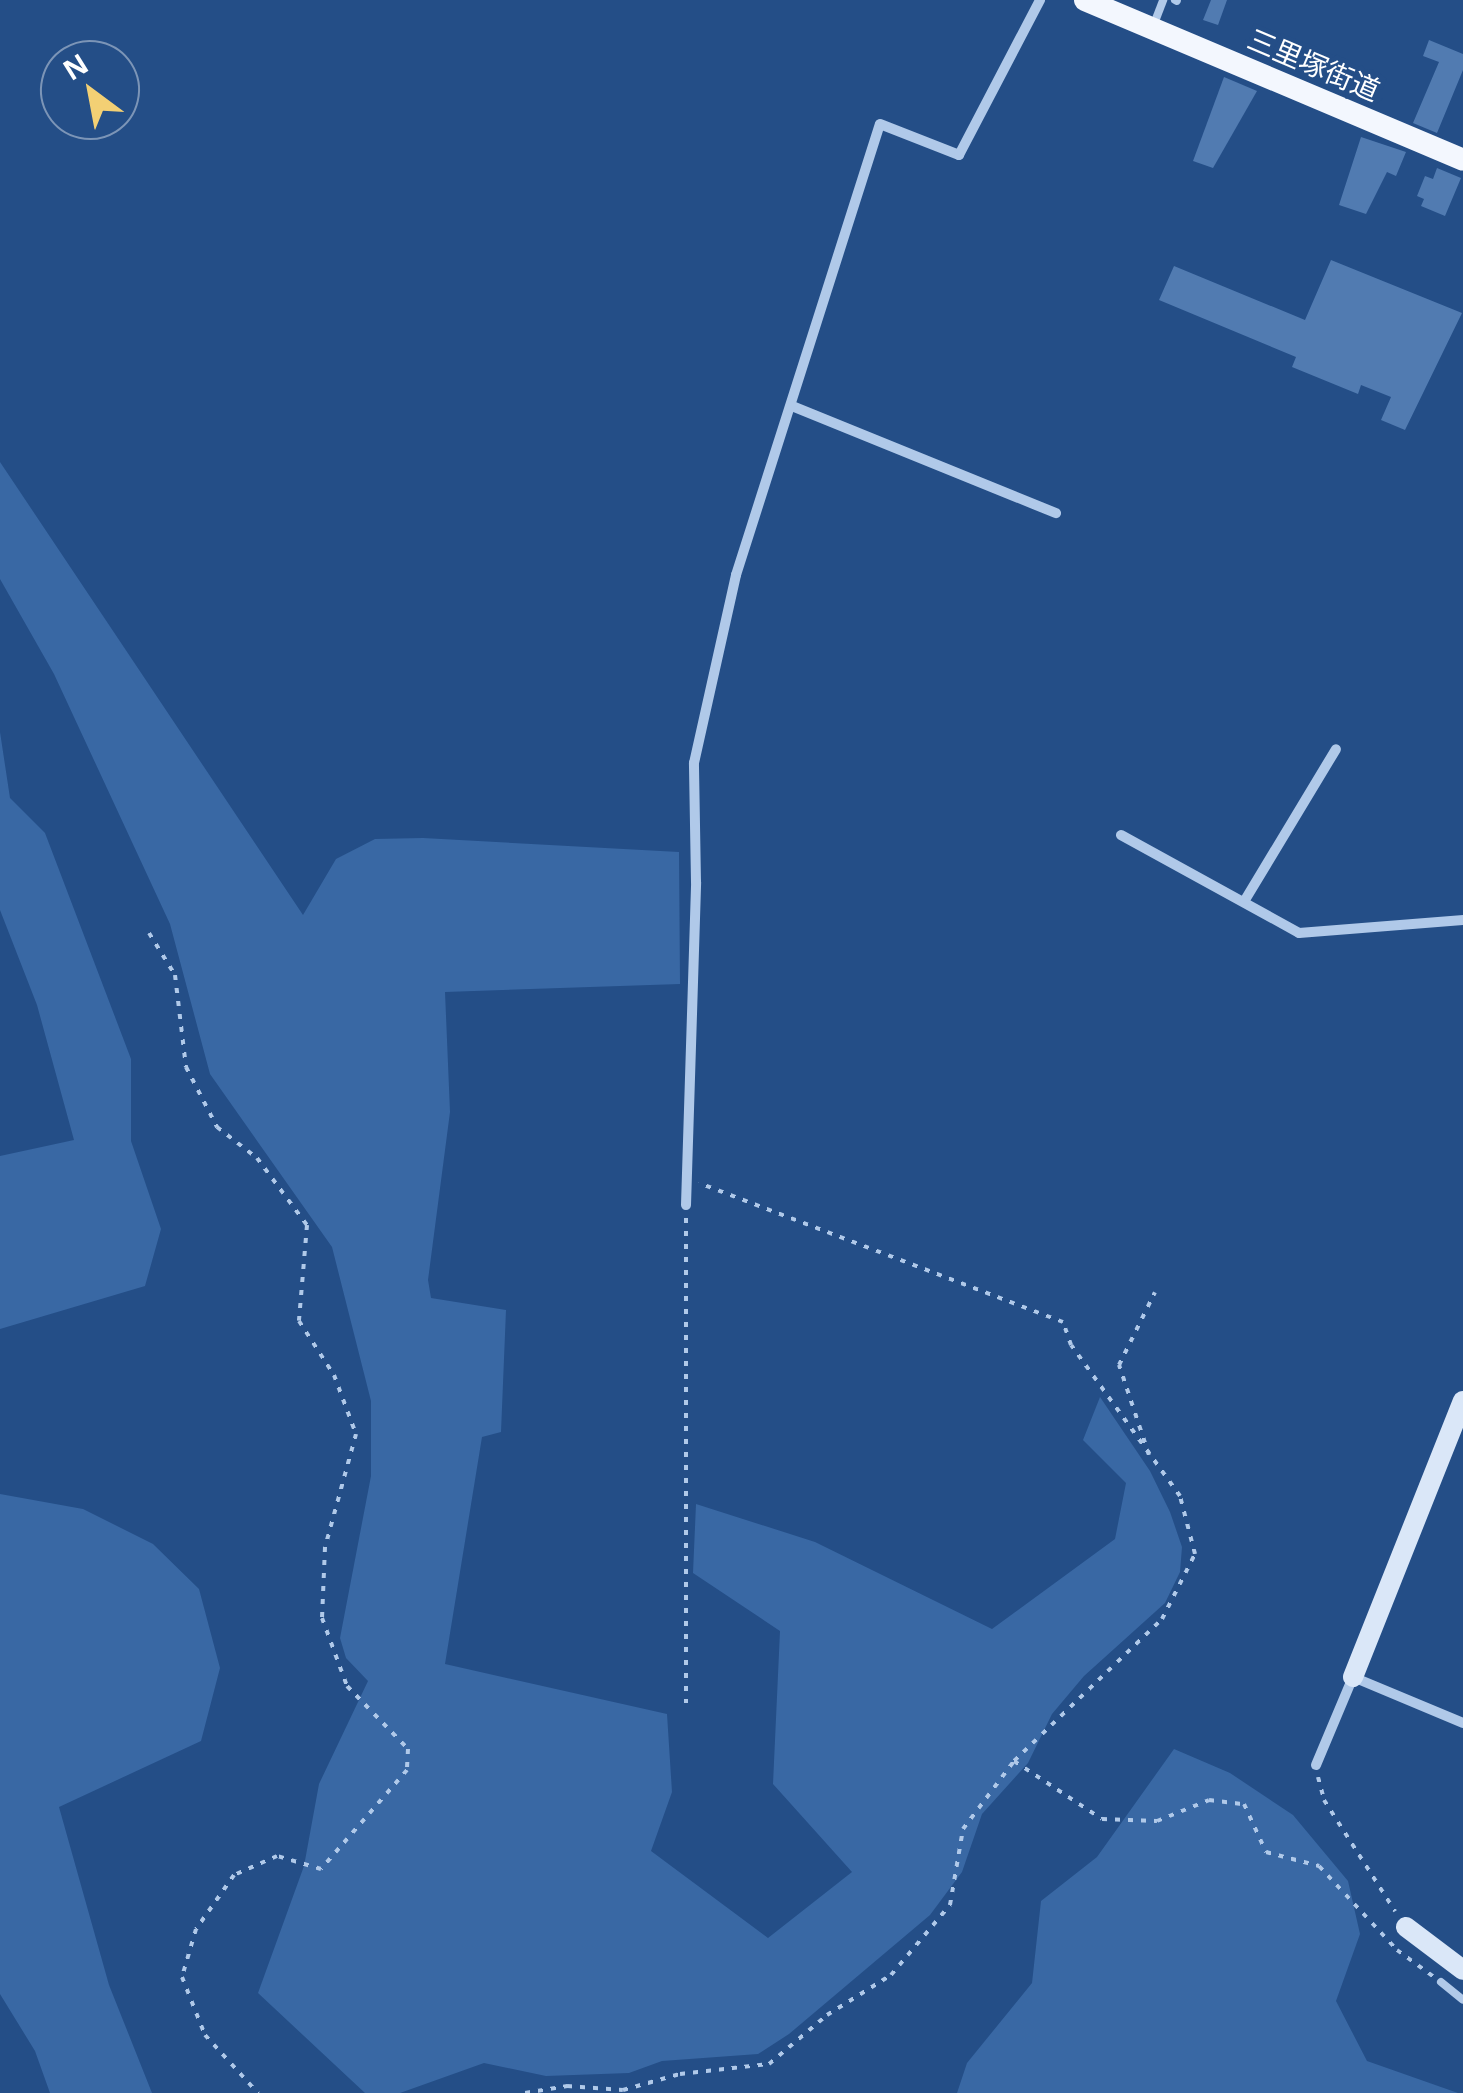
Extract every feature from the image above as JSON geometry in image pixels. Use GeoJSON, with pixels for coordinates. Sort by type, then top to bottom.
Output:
{"type":"FeatureCollection","features":[{"type":"Feature","properties":{"kind":"main road","name":"三里塚街道"},"geometry":{"type":"LineString","coordinates":[[1085,0],[1463,160]]}},
{"type":"Feature","properties":{"kind":"street"},"geometry":{"type":"LineString","coordinates":[[686,1205],[696,882],[694,763],[736,575],[880,124],[959,155],[1040,0]]}},
{"type":"Feature","properties":{"kind":"street"},"geometry":{"type":"LineString","coordinates":[[792,406],[1056,513]]}},
{"type":"Feature","properties":{"kind":"street"},"geometry":{"type":"LineString","coordinates":[[1245,900],[1336,748]]}},
{"type":"Feature","properties":{"kind":"street"},"geometry":{"type":"LineString","coordinates":[[1121,835],[1299,933],[1463,920]]}},
{"type":"Feature","properties":{"kind":"street"},"geometry":{"type":"LineString","coordinates":[[1316,1764],[1463,1401]]}},
{"type":"Feature","properties":{"kind":"street"},"geometry":{"type":"LineString","coordinates":[[1353,1677],[1463,1722]]}},
{"type":"Feature","properties":{"kind":"street"},"geometry":{"type":"LineString","coordinates":[[1406,1927],[1463,1970]]}},
{"type":"Feature","properties":{"kind":"lane"},"geometry":{"type":"LineString","coordinates":[[1153,28],[1164,0]]}},
{"type":"Feature","properties":{"kind":"lane"},"geometry":{"type":"LineString","coordinates":[[1441,1982],[1463,2000]]}},
{"type":"Feature","properties":{"kind":"path"},"geometry":{"type":"LineString","coordinates":[[149,933],[175,975],[186,1067],[217,1127],[257,1158],[307,1225],[299,1321],[334,1375],[356,1434],[324,1547],[322,1618],[347,1686],[408,1749],[408,1770],[321,1869],[277,1856],[234,1875],[196,1929],[182,1977],[204,2035],[258,2093]]}},
{"type":"Feature","properties":{"kind":"path"},"geometry":{"type":"LineString","coordinates":[[525,2093],[568,2086],[623,2090],[680,2074],[769,2064],[827,2015],[891,1975],[950,1905],[963,1830],[1014,1761],[1162,1619],[1194,1554],[1180,1496],[1072,1344],[1063,1322],[687,1179]]}},
{"type":"Feature","properties":{"kind":"path"},"geometry":{"type":"LineString","coordinates":[[686,1205],[686,1703]]}},
{"type":"Feature","properties":{"kind":"path"},"geometry":{"type":"LineString","coordinates":[[1151,1459],[1120,1365],[1155,1292]]}},
{"type":"Feature","properties":{"kind":"path"},"geometry":{"type":"LineString","coordinates":[[1014,1761],[1102,1819],[1158,1820],[1209,1800],[1244,1804],[1266,1852],[1319,1866],[1396,1950],[1441,1982]]}},
{"type":"Feature","properties":{"kind":"path"},"geometry":{"type":"LineString","coordinates":[[1316,1764],[1324,1800],[1406,1927]]}},
{"type":"Feature","properties":{"kind":"shaded area"},"geometry":{"type":"Polygon","coordinates":[[[0,462],[303,915],[336,859],[375,839],[423,838],[679,852],[680,984],[445,992],[450,1112],[428,1280],[431,1298],[506,1310],[501,1432],[482,1437],[445,1664],[667,1714],[672,1792],[651,1851],[768,1938],[852,1872],[773,1784],[780,1631],[693,1573],[696,1504],[815,1542],[992,1629],[1115,1539],[1126,1483],[1083,1440],[1100,1397],[1150,1471],[1170,1512],[1182,1547],[1180,1572],[1165,1603],[1084,1676],[1052,1714],[1028,1763],[982,1814],[962,1872],[930,1915],[789,2034],[758,2054],[662,2061],[629,2073],[546,2076],[484,2063],[400,2093],[365,2093],[258,1993],[304,1866],[319,1784],[368,1681],[346,1658],[340,1638],[371,1476],[371,1401],[332,1247],[210,1074],[170,924],[54,674],[0,579],[0,462]]]}},
{"type":"Feature","properties":{"kind":"shaded area"},"geometry":{"type":"Polygon","coordinates":[[[0,732],[10,798],[45,833],[131,1059],[131,1141],[161,1229],[145,1286],[0,1329],[0,1156],[74,1140],[37,1005],[0,910],[0,732]]]}},
{"type":"Feature","properties":{"kind":"shaded area"},"geometry":{"type":"Polygon","coordinates":[[[0,1494],[83,1509],[153,1544],[199,1589],[220,1668],[201,1741],[59,1807],[109,1985],[152,2093],[50,2093],[35,2051],[0,1994],[0,1494]]]}},
{"type":"Feature","properties":{"kind":"shaded area"},"geometry":{"type":"Polygon","coordinates":[[[1174,1749],[1230,1773],[1293,1815],[1348,1881],[1360,1934],[1336,2001],[1367,2061],[1458,2093],[957,2093],[967,2063],[1032,1983],[1041,1901],[1097,1857],[1174,1749]]]}},
{"type":"Feature","properties":{"kind":"building"},"geometry":{"type":"Polygon","coordinates":[[[1211,0],[1227,0],[1218,25],[1203,20],[1211,0]]]}},
{"type":"Feature","properties":{"kind":"building"},"geometry":{"type":"Polygon","coordinates":[[[1429,40],[1463,54],[1463,70],[1437,133],[1413,123],[1439,62],[1423,56],[1429,40]]]}},
{"type":"Feature","properties":{"kind":"building"},"geometry":{"type":"Polygon","coordinates":[[[1224,77],[1257,91],[1213,168],[1193,161],[1224,77]]]}},
{"type":"Feature","properties":{"kind":"building"},"geometry":{"type":"Polygon","coordinates":[[[1361,137],[1406,152],[1396,176],[1387,172],[1366,214],[1339,205],[1361,137]]]}},
{"type":"Feature","properties":{"kind":"building"},"geometry":{"type":"Polygon","coordinates":[[[1437,168],[1461,178],[1445,216],[1421,206],[1424,199],[1417,196],[1425,176],[1433,179],[1437,168]]]}},
{"type":"Feature","properties":{"kind":"building"},"geometry":{"type":"Polygon","coordinates":[[[1331,260],[1462,313],[1405,430],[1381,420],[1391,397],[1361,385],[1358,394],[1292,367],[1296,357],[1159,300],[1174,266],[1305,320],[1331,260]]]}}]}
